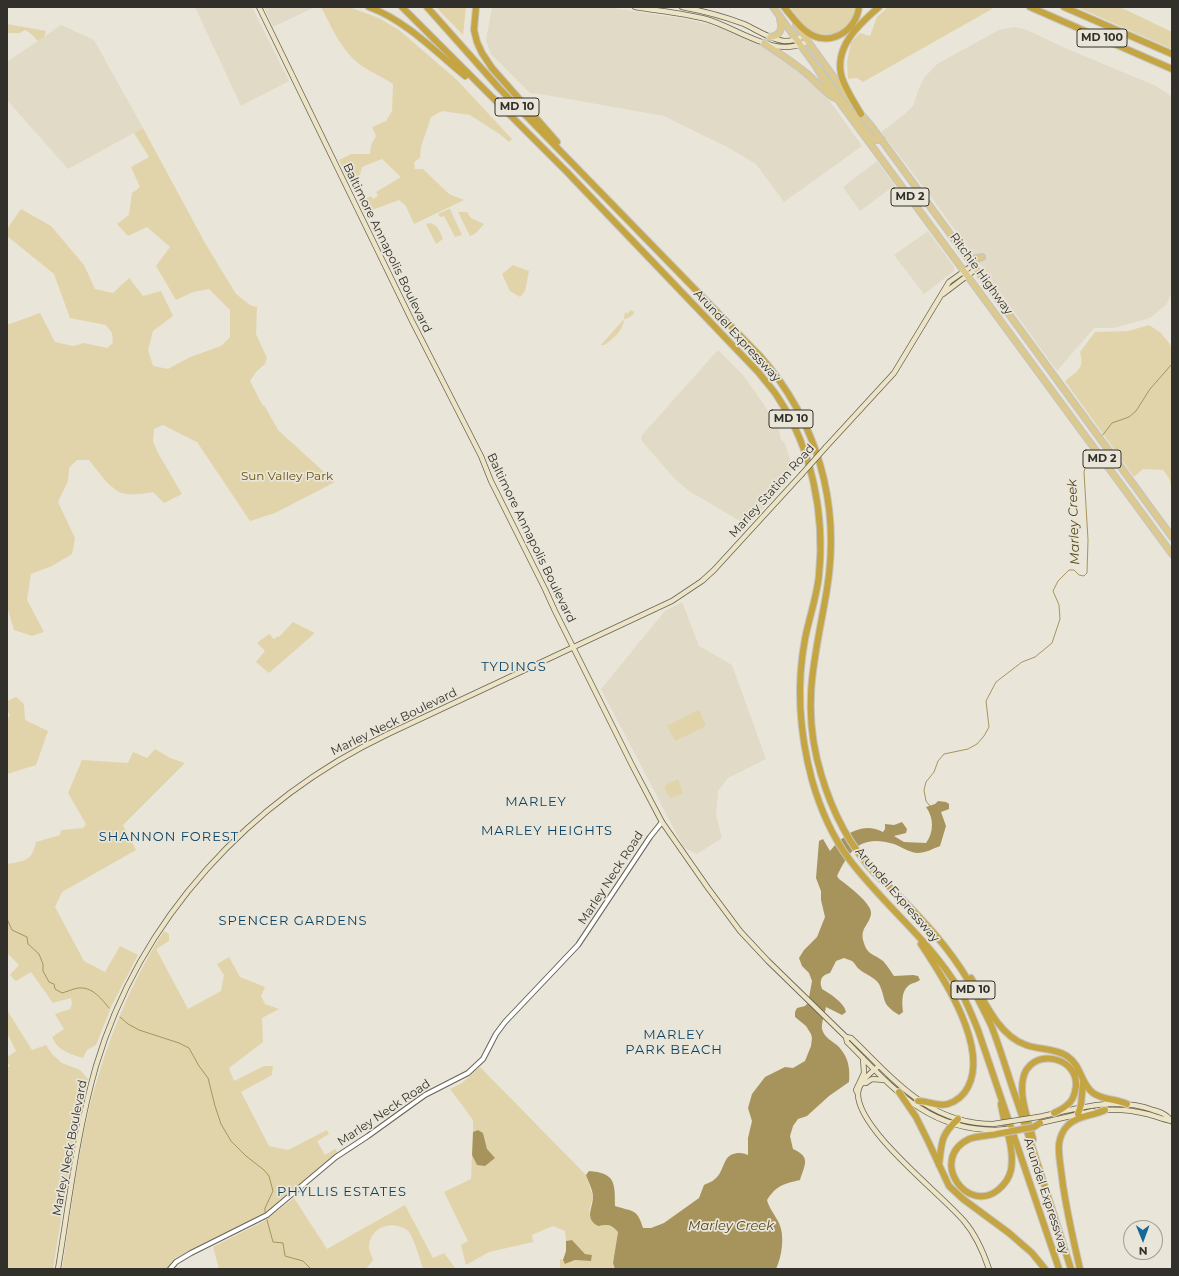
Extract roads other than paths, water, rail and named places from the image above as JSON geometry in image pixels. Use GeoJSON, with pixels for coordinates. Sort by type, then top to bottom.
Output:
{"type":"FeatureCollection","features":[{"type":"Feature","properties":{"kind":"highway"},"geometry":{"type":"LineString","coordinates":[[369,7],[389,16],[405,26],[500,106]]}},
{"type":"Feature","properties":{"kind":"highway","name":"Arundel Expressway"},"geometry":{"type":"LineString","coordinates":[[402,7],[566,171],[759,373],[778,397],[792,422],[806,452],[814,485],[819,516],[819,576],[801,663],[800,686],[805,747],[812,781],[822,810],[850,861],[928,947],[962,993],[978,1030],[1001,1094],[1059,1269]]}},
{"type":"Feature","properties":{"kind":"highway","name":"Arundel Expressway"},"geometry":{"type":"LineString","coordinates":[[427,7],[499,88],[766,363],[794,402],[815,448],[827,492],[830,513],[831,543],[827,587],[813,668],[811,713],[814,746],[819,767],[830,800],[843,828],[859,854],[883,882],[926,924],[949,950],[967,980],[991,1026],[1071,1269]]}},
{"type":"Feature","properties":{"kind":"highway"},"geometry":{"type":"LineString","coordinates":[[784,7],[807,33],[813,36],[825,38],[838,36],[848,30],[856,20],[859,7]]}},
{"type":"Feature","properties":{"kind":"highway"},"geometry":{"type":"LineString","coordinates":[[861,114],[842,78],[840,61],[841,55],[843,47],[852,34],[879,7]]}},
{"type":"Feature","properties":{"kind":"highway","name":"MD 100"},"geometry":{"type":"LineString","coordinates":[[1031,7],[1172,69]]}},
{"type":"Feature","properties":{"kind":"highway","name":"MD 100"},"geometry":{"type":"LineString","coordinates":[[1064,7],[1172,54]]}},
{"type":"Feature","properties":{"kind":"highway"},"geometry":{"type":"LineString","coordinates":[[476,8],[474,20],[475,36],[486,60],[555,140],[607,196],[611,203]]}},
{"type":"Feature","properties":{"kind":"highway"},"geometry":{"type":"LineString","coordinates":[[911,928],[941,975],[959,1011],[970,1039],[974,1062],[972,1080],[962,1096],[945,1105],[934,1105],[923,1101],[918,1101]]}},
{"type":"Feature","properties":{"kind":"highway"},"geometry":{"type":"LineString","coordinates":[[955,960],[960,962],[998,1024],[1008,1035],[1026,1046],[1059,1052],[1074,1062],[1080,1070],[1083,1082],[1079,1111]]}},
{"type":"Feature","properties":{"kind":"highway"},"geometry":{"type":"LineString","coordinates":[[1035,1156],[1036,1150],[1023,1098],[1022,1079],[1030,1065],[1036,1061],[1046,1058],[1060,1060],[1067,1065],[1073,1072],[1076,1083],[1075,1092],[1072,1099],[1067,1105],[1054,1113]]}},
{"type":"Feature","properties":{"kind":"highway"},"geometry":{"type":"LineString","coordinates":[[1083,1082],[1099,1097],[1127,1104]]}},
{"type":"Feature","properties":{"kind":"highway"},"geometry":{"type":"LineString","coordinates":[[899,1092],[916,1118],[949,1186],[1021,1243],[1032,1253],[1045,1269]]}},
{"type":"Feature","properties":{"kind":"highway"},"geometry":{"type":"LineString","coordinates":[[1001,1094],[1001,1105],[1011,1146],[1012,1162],[1009,1176],[1002,1187],[995,1192],[982,1196],[968,1193],[958,1185],[953,1176],[951,1167],[952,1158],[958,1148],[969,1139],[995,1132],[1034,1127],[1039,1120]]}},
{"type":"Feature","properties":{"kind":"highway"},"geometry":{"type":"LineString","coordinates":[[1080,1269],[1067,1212],[1060,1164],[1059,1143],[1063,1132],[1072,1121],[1077,1118],[1098,1114],[1105,1110]]}},
{"type":"Feature","properties":{"kind":"highway"},"geometry":{"type":"LineString","coordinates":[[939,1167],[942,1142],[945,1133],[955,1122]]}},
{"type":"Feature","properties":{"kind":"main road","name":"Baltimore Annapolis Boulevard"},"geometry":{"type":"LineString","coordinates":[[258,7],[412,321],[481,456],[512,524],[662,822],[727,914],[756,948],[846,1037],[851,1038],[877,1067],[885,1080],[926,1113],[973,1129],[995,1132]]}},
{"type":"Feature","properties":{"kind":"main road"},"geometry":{"type":"LineString","coordinates":[[636,7],[706,19],[764,43],[782,48],[808,41]]}},
{"type":"Feature","properties":{"kind":"main road"},"geometry":{"type":"LineString","coordinates":[[682,7],[722,16],[744,24],[770,37],[783,41],[799,43]]}},
{"type":"Feature","properties":{"kind":"main road","name":"Ritchie Highway"},"geometry":{"type":"LineString","coordinates":[[773,7],[815,65],[836,98],[1172,554]]}},
{"type":"Feature","properties":{"kind":"main road","name":"Ritchie Highway"},"geometry":{"type":"LineString","coordinates":[[784,7],[835,80],[882,140],[1172,538]]}},
{"type":"Feature","properties":{"kind":"main road"},"geometry":{"type":"LineString","coordinates":[[770,37],[776,36],[781,30],[779,15]]}},
{"type":"Feature","properties":{"kind":"main road"},"geometry":{"type":"LineString","coordinates":[[799,43],[804,35]]}},
{"type":"Feature","properties":{"kind":"main road"},"geometry":{"type":"LineString","coordinates":[[764,43],[795,64],[815,80],[830,96],[836,98]]}},
{"type":"Feature","properties":{"kind":"main road"},"geometry":{"type":"LineString","coordinates":[[815,65],[826,76],[871,138],[875,140],[882,140]]}},
{"type":"Feature","properties":{"kind":"main road"},"geometry":{"type":"LineString","coordinates":[[967,257],[974,259],[982,258]]}},
{"type":"Feature","properties":{"kind":"main road","name":"Marley Station Road"},"geometry":{"type":"LineString","coordinates":[[573,647],[672,601],[702,581],[720,564],[894,372],[940,296],[974,267]]}},
{"type":"Feature","properties":{"kind":"main road","name":"Marley Neck Boulevard"},"geometry":{"type":"LineString","coordinates":[[58,1269],[83,1118],[103,1044],[126,989],[145,953],[162,926],[216,858],[263,813],[295,788],[329,766],[376,739],[573,647]]}},
{"type":"Feature","properties":{"kind":"main road","name":"Baltimore Annapolis Boulevard"},"geometry":{"type":"LineString","coordinates":[[846,1037],[847,1042],[863,1058],[877,1067],[918,1101],[955,1122],[993,1124],[1039,1120],[1102,1104],[1127,1104],[1157,1111],[1168,1116],[1172,1121]]}},
{"type":"Feature","properties":{"kind":"main road"},"geometry":{"type":"LineString","coordinates":[[863,1058],[865,1069],[856,1090],[864,1112],[877,1134],[962,1219],[982,1249],[989,1269]]}},
{"type":"Feature","properties":{"kind":"main road"},"geometry":{"type":"LineString","coordinates":[[858,1094],[862,1083],[877,1067]]}},
{"type":"Feature","properties":{"kind":"main road"},"geometry":{"type":"LineString","coordinates":[[862,1083],[872,1080],[885,1080]]}},
{"type":"Feature","properties":{"kind":"main road","name":"Baltimore Annapolis Boulevard"},"geometry":{"type":"LineString","coordinates":[[1039,1120],[1054,1113],[1127,1110],[1172,1121]]}},
{"type":"Feature","properties":{"kind":"street","name":"Marley Neck Road"},"geometry":{"type":"LineString","coordinates":[[170,1269],[176,1262],[191,1253],[267,1215],[336,1157],[425,1096],[459,1079],[476,1066],[505,1022],[578,946],[650,837],[662,822]]}},
{"type":"Feature","properties":{"kind":"water","name":"Marley Creek"},"geometry":{"type":"Polygon","coordinates":[[[938,801],[949,804],[949,809],[941,812],[946,826],[940,846],[926,852],[917,853],[883,841],[865,843],[852,851],[837,876],[864,900],[871,910],[870,918],[863,930],[864,943],[867,950],[883,961],[894,976],[913,975],[918,976],[920,980],[909,985],[904,991],[902,998],[903,1012],[899,1015],[886,1004],[879,984],[872,977],[861,971],[852,961],[844,958],[836,961],[830,973],[825,975],[822,979],[822,989],[833,996],[845,1008],[846,1012],[842,1015],[826,1007],[822,1029],[825,1035],[839,1047],[845,1055],[849,1068],[849,1082],[829,1096],[807,1116],[798,1119],[793,1126],[790,1136],[793,1149],[802,1155],[805,1162],[800,1180],[777,1188],[767,1200],[779,1223],[782,1234],[780,1258],[776,1269],[615,1269],[613,1263],[618,1232],[609,1225],[598,1226],[591,1220],[590,1213],[593,1194],[586,1175],[589,1171],[598,1172],[609,1177],[614,1185],[615,1206],[634,1212],[639,1217],[643,1228],[651,1228],[664,1223],[699,1198],[704,1185],[717,1177],[726,1160],[732,1154],[739,1153],[748,1155],[748,1138],[752,1121],[748,1108],[752,1094],[765,1077],[785,1067],[793,1068],[805,1061],[811,1046],[811,1034],[806,1026],[795,1017],[795,1012],[797,1008],[805,1006],[808,1003],[812,981],[809,973],[802,966],[799,958],[804,950],[817,937],[825,917],[821,900],[821,891],[816,878],[819,841],[823,839],[830,851],[847,835],[854,831],[868,828],[883,832],[885,829],[885,824],[894,825],[902,822],[907,829],[906,833],[894,836],[904,842],[926,843],[932,830],[932,820],[926,807],[935,804],[938,801]]]}},
{"type":"Feature","properties":{"kind":"water"},"geometry":{"type":"Polygon","coordinates":[[[478,1130],[483,1133],[487,1149],[495,1158],[485,1166],[477,1165],[472,1155],[473,1132],[478,1130]]]}},
{"type":"Feature","properties":{"kind":"water"},"geometry":{"type":"Polygon","coordinates":[[[572,1240],[585,1254],[592,1255],[591,1261],[575,1260],[565,1264],[563,1260],[566,1251],[566,1241],[572,1240]]]}},
{"type":"Feature","properties":{"kind":"waterway"},"geometry":{"type":"LineString","coordinates":[[1102,436],[1112,423],[1129,417],[1136,411],[1150,389],[1172,364]]}},
{"type":"Feature","properties":{"kind":"waterway","name":"Marley Creek"},"geometry":{"type":"LineString","coordinates":[[930,806],[926,801],[924,790],[926,782],[934,772],[938,761],[944,754],[968,749],[977,744],[989,727],[986,701],[996,682],[1022,662],[1035,657],[1052,643],[1060,619],[1059,605],[1053,591],[1058,581],[1069,570],[1074,570],[1079,575],[1084,576],[1087,573],[1088,540],[1084,472],[1087,460],[1093,453]]}},
{"type":"Feature","properties":{"kind":"waterway"},"geometry":{"type":"LineString","coordinates":[[7,919],[12,930],[27,937],[28,944],[39,954],[43,964],[43,971],[49,982],[54,984],[55,989],[62,993],[72,989],[85,988],[94,992],[109,1008]]}},
{"type":"Feature","properties":{"kind":"waterway"},"geometry":{"type":"LineString","coordinates":[[120,1017],[128,1024],[139,1030],[179,1043],[189,1048],[208,1078],[221,1124],[231,1141],[269,1176],[273,1191],[265,1208],[265,1212]]}},
{"type":"Feature","properties":{"kind":"waterway"},"geometry":{"type":"LineString","coordinates":[[267,1220],[273,1242],[283,1243],[285,1256],[303,1261],[311,1269]]}},
{"type":"Feature","properties":{"kind":"district","name":"TYDINGS"},"geometry":{"type":"Point","coordinates":[514,667]}},
{"type":"Feature","properties":{"kind":"district","name":"MARLEY"},"geometry":{"type":"Point","coordinates":[536,802]}},
{"type":"Feature","properties":{"kind":"district","name":"MARLEY HEIGHTS"},"geometry":{"type":"Point","coordinates":[547,831]}},
{"type":"Feature","properties":{"kind":"district","name":"SHANNON FOREST"},"geometry":{"type":"Point","coordinates":[169,837]}},
{"type":"Feature","properties":{"kind":"district","name":"SPENCER GARDENS"},"geometry":{"type":"Point","coordinates":[293,921]}},
{"type":"Feature","properties":{"kind":"district","name":"MARLEY PARK BEACH"},"geometry":{"type":"Point","coordinates":[674,1042]}},
{"type":"Feature","properties":{"kind":"district","name":"PHYLLIS ESTATES"},"geometry":{"type":"Point","coordinates":[342,1192]}},
{"type":"Feature","properties":{"kind":"park label","name":"Sun Valley Park"},"geometry":{"type":"Point","coordinates":[287,476]}}]}
